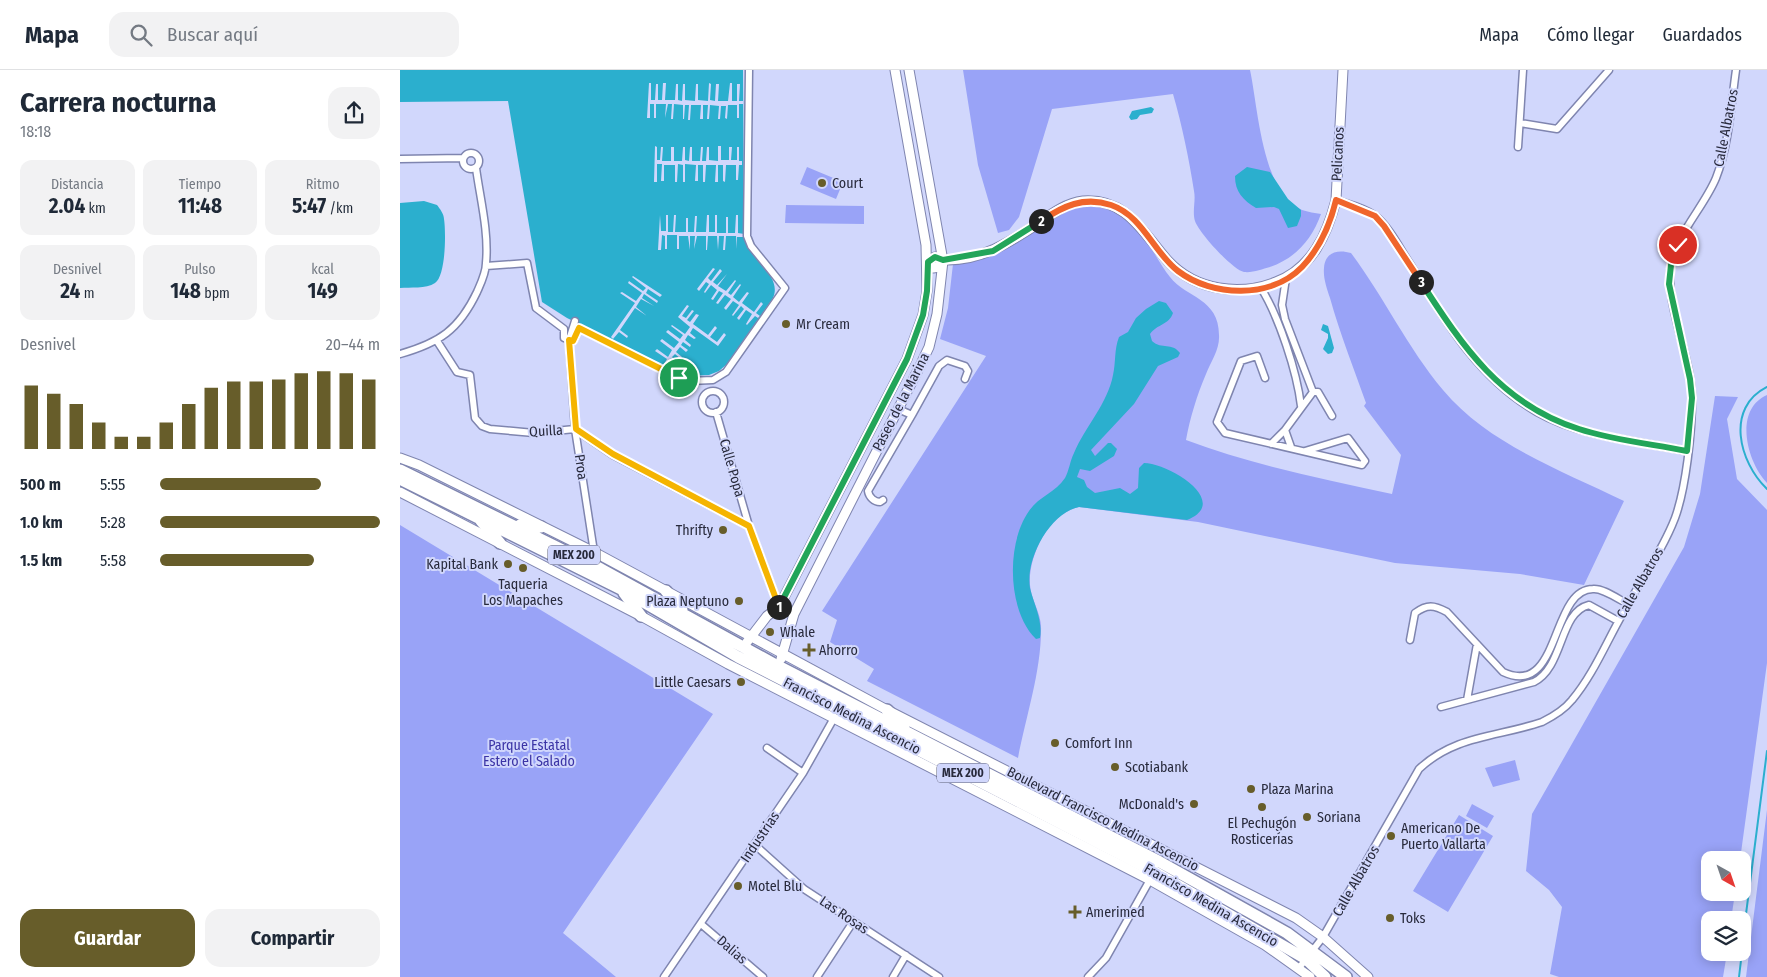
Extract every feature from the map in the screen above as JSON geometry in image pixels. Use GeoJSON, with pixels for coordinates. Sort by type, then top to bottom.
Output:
{"type":"FeatureCollection","features":[{"type":"Feature","properties":{"kind":"highway","name":"Francisco Medina Ascencio"},"geometry":{"type":"LineString","coordinates":[[400,470],[513,524],[687,616],[771,674],[1155,871],[1287,933],[1306,959],[1325,977]]}},
{"type":"Feature","properties":{"kind":"highway","name":"Francisco Medina Ascencio"},"geometry":{"type":"LineString","coordinates":[[400,479],[621,589],[741,652]]}},
{"type":"Feature","properties":{"kind":"highway"},"geometry":{"type":"LineString","coordinates":[[477,516],[500,543]]}},
{"type":"Feature","properties":{"kind":"highway"},"geometry":{"type":"LineString","coordinates":[[513,524],[541,527]]}},
{"type":"Feature","properties":{"kind":"highway"},"geometry":{"type":"LineString","coordinates":[[621,589],[640,616]]}},
{"type":"Feature","properties":{"kind":"highway"},"geometry":{"type":"LineString","coordinates":[[666,591],[687,616]]}},
{"type":"Feature","properties":{"kind":"highway","name":"Francisco Medina Ascencio"},"geometry":{"type":"LineString","coordinates":[[771,674],[912,736],[1155,871]]}},
{"type":"Feature","properties":{"kind":"highway"},"geometry":{"type":"LineString","coordinates":[[887,710],[912,736]]}},
{"type":"Feature","properties":{"kind":"highway","name":"Francisco Medina Ascencio"},"geometry":{"type":"LineString","coordinates":[[1306,959],[1323,958],[1346,977]]}},
{"type":"Feature","properties":{"kind":"main road","name":"Paseo de la Marina"},"geometry":{"type":"LineString","coordinates":[[741,652],[767,616],[779,607],[907,359],[923,315],[927,291],[928,262],[921,211],[895,70]]}},
{"type":"Feature","properties":{"kind":"main road","name":"Paseo de la Marina"},"geometry":{"type":"LineString","coordinates":[[771,674],[783,655],[794,614],[929,347],[937,314],[943,260],[909,70]]}},
{"type":"Feature","properties":{"kind":"main road","name":"Pelicanos"},"geometry":{"type":"LineString","coordinates":[[928,262],[933,268],[938,267],[943,260],[993,251],[1064,207],[1081,202],[1097,202],[1126,212],[1136,221],[1169,262],[1186,275],[1209,286],[1231,291],[1261,288],[1286,278],[1300,269],[1311,257],[1323,237],[1336,200],[1343,70]]}},
{"type":"Feature","properties":{"kind":"main road"},"geometry":{"type":"LineString","coordinates":[[898,90],[913,87]]}},
{"type":"Feature","properties":{"kind":"main road"},"geometry":{"type":"LineString","coordinates":[[889,394],[903,400]]}},
{"type":"Feature","properties":{"kind":"main road"},"geometry":{"type":"LineString","coordinates":[[882,408],[897,412]]}},
{"type":"Feature","properties":{"kind":"main road","name":"Boulevard Francisco Medina Ascencio"},"geometry":{"type":"LineString","coordinates":[[400,458],[419,465],[594,552],[666,591],[741,652],[783,655],[1296,918],[1323,937],[1368,977]]}},
{"type":"Feature","properties":{"kind":"main road","name":"Francisco Medina Ascencio"},"geometry":{"type":"LineString","coordinates":[[400,492],[640,616],[741,652],[834,718],[1155,871],[1240,930],[1306,959],[1310,977]]}},
{"type":"Feature","properties":{"kind":"street"},"geometry":{"type":"LineString","coordinates":[[486,266],[527,263],[536,308],[564,329],[564,338],[573,341],[579,328],[679,378],[689,381],[713,380],[726,372],[783,293],[783,283],[751,246],[747,236],[749,70]]}},
{"type":"Feature","properties":{"kind":"street"},"geometry":{"type":"LineString","coordinates":[[1518,147],[1523,70]]}},
{"type":"Feature","properties":{"kind":"street"},"geometry":{"type":"LineString","coordinates":[[1520,123],[1557,129],[1609,70]]}},
{"type":"Feature","properties":{"kind":"street","name":"Calle Albatros"},"geometry":{"type":"LineString","coordinates":[[1306,959],[1323,937],[1419,769],[1432,757],[1454,745],[1529,726],[1556,716],[1574,698],[1588,677],[1658,553],[1675,518],[1682,487],[1692,398],[1690,379],[1669,284],[1671,265],[1678,245],[1716,177],[1722,158],[1736,70]]}},
{"type":"Feature","properties":{"kind":"street"},"geometry":{"type":"LineString","coordinates":[[400,159],[463,158],[470,153],[476,155],[479,160],[476,168],[486,266],[466,313],[456,326],[437,341],[400,354]]}},
{"type":"Feature","properties":{"kind":"street"},"geometry":{"type":"LineString","coordinates":[[463,158],[462,163],[465,168],[471,170],[476,168]]}},
{"type":"Feature","properties":{"kind":"street"},"geometry":{"type":"LineString","coordinates":[[1336,200],[1366,210],[1384,226],[1454,333],[1475,361],[1497,382],[1537,412],[1579,429],[1687,451]]}},
{"type":"Feature","properties":{"kind":"street"},"geometry":{"type":"LineString","coordinates":[[1286,278],[1282,304],[1285,319],[1313,392]]}},
{"type":"Feature","properties":{"kind":"street"},"geometry":{"type":"LineString","coordinates":[[1261,288],[1271,308],[1299,385],[1301,406]]}},
{"type":"Feature","properties":{"kind":"street"},"geometry":{"type":"LineString","coordinates":[[1271,308],[1282,304]]}},
{"type":"Feature","properties":{"kind":"street","name":"Proa"},"geometry":{"type":"LineString","coordinates":[[575,322],[569,340],[576,429],[594,552]]}},
{"type":"Feature","properties":{"kind":"street","name":"Quilla"},"geometry":{"type":"LineString","coordinates":[[437,341],[457,372],[470,375],[475,418],[482,426],[490,429],[534,433],[576,429],[613,454],[749,526]]}},
{"type":"Feature","properties":{"kind":"street"},"geometry":{"type":"LineString","coordinates":[[1266,378],[1257,356],[1241,361],[1217,422],[1225,433],[1362,465],[1365,461],[1348,438],[1305,451]]}},
{"type":"Feature","properties":{"kind":"street"},"geometry":{"type":"LineString","coordinates":[[883,500],[877,502],[869,496],[868,491],[939,366],[947,360],[965,366],[968,371],[965,379]]}},
{"type":"Feature","properties":{"kind":"street"},"geometry":{"type":"LineString","coordinates":[[1299,385],[1309,383]]}},
{"type":"Feature","properties":{"kind":"street"},"geometry":{"type":"LineString","coordinates":[[1271,444],[1285,430],[1313,392]]}},
{"type":"Feature","properties":{"kind":"street"},"geometry":{"type":"LineString","coordinates":[[1313,392],[1318,392],[1332,416]]}},
{"type":"Feature","properties":{"kind":"street","name":"Calle Popa"},"geometry":{"type":"LineString","coordinates":[[716,412],[749,526],[779,607]]}},
{"type":"Feature","properties":{"kind":"street"},"geometry":{"type":"LineString","coordinates":[[897,412],[912,415]]}},
{"type":"Feature","properties":{"kind":"street"},"geometry":{"type":"LineString","coordinates":[[1285,430],[1290,447]]}},
{"type":"Feature","properties":{"kind":"street"},"geometry":{"type":"LineString","coordinates":[[1410,640],[1415,614],[1424,606],[1436,606],[1447,612],[1503,672],[1521,677],[1536,671],[1543,661],[1573,598],[1585,589],[1595,588],[1628,604]]}},
{"type":"Feature","properties":{"kind":"street"},"geometry":{"type":"LineString","coordinates":[[1570,604],[1577,611]]}},
{"type":"Feature","properties":{"kind":"street"},"geometry":{"type":"LineString","coordinates":[[1441,707],[1523,685],[1544,677],[1552,667],[1580,607],[1589,605],[1618,621]]}},
{"type":"Feature","properties":{"kind":"street"},"geometry":{"type":"LineString","coordinates":[[779,607],[794,614]]}},
{"type":"Feature","properties":{"kind":"street"},"geometry":{"type":"LineString","coordinates":[[1467,700],[1477,644]]}},
{"type":"Feature","properties":{"kind":"street"},"geometry":{"type":"LineString","coordinates":[[1543,661],[1552,667]]}},
{"type":"Feature","properties":{"kind":"street"},"geometry":{"type":"LineString","coordinates":[[1521,677],[1523,685]]}},
{"type":"Feature","properties":{"kind":"street","name":"Industrias"},"geometry":{"type":"LineString","coordinates":[[664,977],[803,773],[834,718]]}},
{"type":"Feature","properties":{"kind":"street"},"geometry":{"type":"LineString","coordinates":[[767,748],[803,773]]}},
{"type":"Feature","properties":{"kind":"street","name":"Las Rosas"},"geometry":{"type":"LineString","coordinates":[[755,845],[804,889],[939,977]]}},
{"type":"Feature","properties":{"kind":"street"},"geometry":{"type":"LineString","coordinates":[[1088,977],[1106,958],[1155,871]]}},
{"type":"Feature","properties":{"kind":"street"},"geometry":{"type":"LineString","coordinates":[[817,977],[853,922]]}},
{"type":"Feature","properties":{"kind":"street","name":"Dalias"},"geometry":{"type":"LineString","coordinates":[[701,924],[763,977]]}},
{"type":"Feature","properties":{"kind":"street"},"geometry":{"type":"LineString","coordinates":[[893,977],[906,956]]}},
{"type":"Feature","properties":{"kind":"green space"},"geometry":{"type":"Polygon","coordinates":[[[963,70],[1250,70],[1264,148],[1278,187],[1289,201],[1302,210],[1321,214],[1308,239],[1288,258],[1270,267],[1254,271],[1244,272],[1232,265],[1203,234],[1195,221],[1192,179],[1173,94],[1052,109],[1019,217],[1009,230],[998,233],[978,165],[963,70]]]}},
{"type":"Feature","properties":{"kind":"green space","name":"Court"},"geometry":{"type":"Polygon","coordinates":[[[807,167],[843,182],[836,199],[800,184],[807,167]]]}},
{"type":"Feature","properties":{"kind":"green space"},"geometry":{"type":"Polygon","coordinates":[[[1082,204],[1108,206],[1123,212],[1136,225],[1170,277],[1184,290],[1208,306],[1214,313],[1218,323],[1218,345],[1197,398],[1186,440],[1262,464],[1392,494],[1401,455],[1364,406],[1366,403],[1338,325],[1325,280],[1324,272],[1327,258],[1333,253],[1341,251],[1351,253],[1418,357],[1443,390],[1461,409],[1503,441],[1624,501],[1584,585],[1520,574],[1395,563],[1198,522],[1079,507],[1068,511],[1050,527],[1042,537],[1033,561],[1030,585],[1041,624],[1039,662],[1018,758],[867,681],[874,669],[830,642],[837,620],[822,611],[986,356],[940,339],[948,308],[953,264],[970,258],[1049,217],[1082,204]]]}},
{"type":"Feature","properties":{"kind":"green space"},"geometry":{"type":"Polygon","coordinates":[[[786,205],[864,206],[864,224],[785,223],[786,205]]]}},
{"type":"Feature","properties":{"kind":"green space"},"geometry":{"type":"Polygon","coordinates":[[[1767,395],[1767,483],[1760,474],[1749,450],[1747,424],[1750,412],[1756,402],[1767,395]]]}},
{"type":"Feature","properties":{"kind":"green space"},"geometry":{"type":"Polygon","coordinates":[[[1715,396],[1738,397],[1727,419],[1737,479],[1767,510],[1767,663],[1741,851],[1701,851],[1701,901],[1734,901],[1732,911],[1701,911],[1701,961],[1726,961],[1723,977],[1559,977],[1550,974],[1562,907],[1549,890],[1526,871],[1532,814],[1684,547],[1700,494],[1715,396]]]}},
{"type":"Feature","properties":{"kind":"green space","name":"Parque Estatal Estero el Salado"},"geometry":{"type":"Polygon","coordinates":[[[400,525],[713,714],[563,933],[616,977],[400,977],[400,525]]]}},
{"type":"Feature","properties":{"kind":"green space"},"geometry":{"type":"Polygon","coordinates":[[[1515,760],[1520,780],[1493,787],[1485,768],[1515,760]]]}},
{"type":"Feature","properties":{"kind":"green space"},"geometry":{"type":"Polygon","coordinates":[[[1472,804],[1494,816],[1487,828],[1466,816],[1472,804]]]}},
{"type":"Feature","properties":{"kind":"green space"},"geometry":{"type":"Polygon","coordinates":[[[1767,810],[1767,977],[1746,977],[1748,961],[1751,961],[1751,937],[1767,810]]]}},
{"type":"Feature","properties":{"kind":"green space"},"geometry":{"type":"Polygon","coordinates":[[[1459,815],[1493,836],[1448,912],[1413,891],[1459,815]]]}},
{"type":"Feature","properties":{"kind":"shaded area"},"geometry":{"type":"Polygon","coordinates":[[[400,70],[743,70],[744,237],[747,245],[770,275],[775,290],[773,298],[727,364],[719,371],[709,375],[686,376],[567,318],[542,302],[508,101],[400,102],[400,70]]]}},
{"type":"Feature","properties":{"kind":"shaded area"},"geometry":{"type":"Polygon","coordinates":[[[1151,107],[1154,109],[1152,113],[1140,115],[1137,119],[1131,120],[1129,117],[1132,111],[1151,107]]]}},
{"type":"Feature","properties":{"kind":"shaded area"},"geometry":{"type":"Polygon","coordinates":[[[1247,167],[1270,172],[1288,199],[1301,210],[1297,226],[1288,228],[1279,209],[1274,207],[1256,208],[1244,199],[1236,187],[1235,176],[1247,167]]]}},
{"type":"Feature","properties":{"kind":"shaded area"},"geometry":{"type":"Polygon","coordinates":[[[424,201],[437,205],[444,217],[445,243],[441,272],[439,279],[431,285],[400,288],[400,203],[424,201]]]}},
{"type":"Feature","properties":{"kind":"shaded area"},"geometry":{"type":"Polygon","coordinates":[[[1159,301],[1166,303],[1173,313],[1169,320],[1150,334],[1152,341],[1159,345],[1174,348],[1180,353],[1178,357],[1158,366],[1134,404],[1091,450],[1095,456],[1108,443],[1111,443],[1117,449],[1114,456],[1090,471],[1080,469],[1077,477],[1084,480],[1087,487],[1095,493],[1120,488],[1130,494],[1138,488],[1139,468],[1144,463],[1155,465],[1168,469],[1192,485],[1200,494],[1203,504],[1199,512],[1187,520],[1079,507],[1068,511],[1058,518],[1042,539],[1031,564],[1030,588],[1038,613],[1041,631],[1040,638],[1036,639],[1026,627],[1019,612],[1015,595],[1013,558],[1016,541],[1029,511],[1065,478],[1079,443],[1110,385],[1119,337],[1128,332],[1136,318],[1146,309],[1159,301]]]}},
{"type":"Feature","properties":{"kind":"shaded area"},"geometry":{"type":"Polygon","coordinates":[[[1323,324],[1328,326],[1334,348],[1332,353],[1328,354],[1323,349],[1328,334],[1321,330],[1323,324]]]}},
{"type":"Feature","properties":{"kind":"pier"},"geometry":{"type":"Polygon","coordinates":[[[649,83],[651,83],[651,100],[655,100],[656,84],[658,84],[658,100],[662,100],[663,83],[666,83],[665,100],[675,100],[676,84],[678,84],[678,100],[682,101],[683,84],[685,84],[685,100],[695,101],[696,84],[698,84],[698,100],[708,101],[709,83],[711,84],[710,100],[715,101],[716,84],[719,84],[718,101],[728,101],[730,83],[732,83],[732,101],[737,101],[737,84],[740,84],[739,101],[743,101],[743,104],[739,104],[739,118],[737,118],[737,105],[728,105],[727,119],[725,118],[726,106],[721,106],[720,119],[718,119],[719,106],[710,105],[709,119],[707,119],[708,105],[703,105],[703,119],[700,119],[701,105],[691,105],[690,120],[688,120],[689,105],[685,105],[683,119],[683,105],[674,104],[673,119],[671,119],[672,104],[668,104],[665,118],[666,104],[656,104],[656,118],[654,118],[654,104],[650,104],[650,118],[647,118],[649,83]]]}},
{"type":"Feature","properties":{"kind":"pier"},"geometry":{"type":"Polygon","coordinates":[[[655,146],[657,147],[657,160],[660,160],[661,147],[663,147],[662,161],[671,161],[671,147],[674,147],[674,161],[682,161],[683,147],[685,147],[685,160],[689,161],[690,147],[692,147],[692,161],[700,161],[701,147],[703,147],[702,161],[706,161],[707,147],[709,147],[709,160],[718,161],[718,146],[721,146],[721,160],[729,160],[729,147],[732,147],[731,160],[737,160],[737,147],[739,147],[739,161],[742,161],[742,165],[739,165],[738,180],[736,180],[736,165],[726,165],[725,182],[723,181],[723,165],[718,165],[718,182],[715,182],[716,165],[706,165],[705,182],[703,182],[703,165],[698,165],[698,181],[695,181],[696,165],[685,164],[685,182],[683,182],[683,165],[678,164],[677,182],[675,182],[675,165],[664,165],[664,181],[661,181],[662,164],[657,164],[657,182],[654,182],[655,146]]]}},
{"type":"Feature","properties":{"kind":"pier"},"geometry":{"type":"Polygon","coordinates":[[[660,215],[661,231],[666,231],[666,215],[668,215],[668,232],[673,232],[674,215],[676,215],[675,232],[686,232],[686,218],[688,218],[688,232],[694,232],[695,216],[697,216],[696,232],[706,232],[707,215],[709,215],[709,232],[715,232],[715,215],[717,215],[717,233],[726,233],[726,217],[728,217],[728,233],[735,233],[736,215],[738,215],[738,233],[744,234],[744,237],[737,237],[737,249],[736,236],[726,236],[725,250],[723,250],[724,236],[719,236],[718,250],[717,236],[708,236],[706,250],[706,236],[697,236],[694,249],[695,236],[690,236],[690,250],[688,236],[679,236],[679,249],[677,249],[677,235],[667,235],[667,249],[665,249],[665,236],[662,235],[661,250],[658,250],[660,215]]]}},
{"type":"Feature","properties":{"kind":"pier"},"geometry":{"type":"Polygon","coordinates":[[[713,268],[715,269],[708,278],[711,281],[720,269],[722,271],[713,282],[717,285],[727,274],[718,286],[726,291],[736,281],[728,293],[731,295],[741,285],[733,297],[739,302],[747,292],[749,293],[742,303],[754,312],[761,302],[763,304],[756,313],[760,316],[758,318],[755,316],[747,325],[752,314],[746,310],[739,320],[737,318],[744,309],[741,306],[733,316],[739,305],[733,301],[726,310],[724,308],[731,299],[725,295],[718,304],[716,303],[723,293],[719,291],[713,300],[711,299],[717,290],[711,285],[705,293],[709,284],[706,282],[699,291],[697,289],[713,268]]]}},
{"type":"Feature","properties":{"kind":"pier"},"geometry":{"type":"Polygon","coordinates":[[[633,276],[662,295],[660,297],[648,289],[646,293],[658,301],[657,303],[644,294],[642,298],[654,306],[641,299],[636,307],[647,316],[635,308],[620,330],[628,336],[627,338],[619,332],[613,339],[611,337],[635,303],[620,293],[622,292],[636,301],[642,293],[628,283],[629,281],[643,291],[646,288],[633,276]]]}},
{"type":"Feature","properties":{"kind":"pier"},"geometry":{"type":"Polygon","coordinates":[[[687,305],[689,306],[682,316],[686,318],[692,310],[694,311],[687,320],[690,322],[696,314],[699,315],[693,324],[708,335],[715,326],[717,328],[710,337],[717,342],[724,333],[726,335],[718,346],[693,328],[690,333],[696,338],[694,339],[688,335],[685,340],[691,345],[690,347],[683,342],[681,345],[688,350],[686,352],[680,347],[676,352],[682,357],[681,359],[675,354],[672,357],[677,362],[671,358],[666,365],[664,364],[667,359],[655,351],[657,349],[668,357],[672,350],[660,341],[662,339],[674,348],[679,342],[666,332],[668,330],[680,339],[683,335],[671,326],[685,334],[690,327],[678,317],[687,305]]]}},
{"type":"Feature","properties":{"kind":"waterway"},"geometry":{"type":"LineString","coordinates":[[1767,387],[1754,396],[1745,408],[1741,421],[1741,436],[1749,465],[1767,489]]}},
{"type":"Feature","properties":{"kind":"waterway"},"geometry":{"type":"LineString","coordinates":[[1746,911],[1767,751]]}},
{"type":"Feature","properties":{"kind":"waterway"},"geometry":{"type":"LineString","coordinates":[[1739,977],[1741,961]]}},
{"type":"Feature","properties":{"kind":"place","name":"Court"},"geometry":{"type":"Point","coordinates":[822,183]}},
{"type":"Feature","properties":{"kind":"place","name":"Mr Cream"},"geometry":{"type":"Point","coordinates":[786,324]}},
{"type":"Feature","properties":{"kind":"place","name":"Thrifty"},"geometry":{"type":"Point","coordinates":[723,530]}},
{"type":"Feature","properties":{"kind":"place","name":"Kapital Bank"},"geometry":{"type":"Point","coordinates":[508,564]}},
{"type":"Feature","properties":{"kind":"place","name":"Taqueria Los Mapaches"},"geometry":{"type":"Point","coordinates":[523,568]}},
{"type":"Feature","properties":{"kind":"place","name":"Plaza Neptuno"},"geometry":{"type":"Point","coordinates":[739,601]}},
{"type":"Feature","properties":{"kind":"place","name":"Whale"},"geometry":{"type":"Point","coordinates":[770,632]}},
{"type":"Feature","properties":{"kind":"place","name":"Ahorro"},"geometry":{"type":"Point","coordinates":[809,650]}},
{"type":"Feature","properties":{"kind":"place","name":"Little Caesars"},"geometry":{"type":"Point","coordinates":[741,682]}},
{"type":"Feature","properties":{"kind":"place","name":"Comfort Inn"},"geometry":{"type":"Point","coordinates":[1055,743]}},
{"type":"Feature","properties":{"kind":"place","name":"Scotiabank"},"geometry":{"type":"Point","coordinates":[1115,767]}},
{"type":"Feature","properties":{"kind":"place","name":"Plaza Marina"},"geometry":{"type":"Point","coordinates":[1251,789]}},
{"type":"Feature","properties":{"kind":"place","name":"McDonald's"},"geometry":{"type":"Point","coordinates":[1194,804]}},
{"type":"Feature","properties":{"kind":"place","name":"El Pechugón Rosticerías"},"geometry":{"type":"Point","coordinates":[1262,807]}},
{"type":"Feature","properties":{"kind":"place","name":"Soriana"},"geometry":{"type":"Point","coordinates":[1307,817]}},
{"type":"Feature","properties":{"kind":"place","name":"Americano De Puerto Vallarta"},"geometry":{"type":"Point","coordinates":[1391,836]}},
{"type":"Feature","properties":{"kind":"place","name":"Motel Blu"},"geometry":{"type":"Point","coordinates":[738,886]}},
{"type":"Feature","properties":{"kind":"place","name":"Amerimed"},"geometry":{"type":"Point","coordinates":[1075,912]}},
{"type":"Feature","properties":{"kind":"place","name":"Toks"},"geometry":{"type":"Point","coordinates":[1390,918]}},
{"type":"Feature","properties":{"kind":"route"},"geometry":{"type":"LineString","coordinates":[[679,378],[579,328],[573,341],[569,340],[576,429],[613,454],[749,526],[779,607],[907,359],[923,315],[927,291],[928,262],[933,257],[943,260],[993,251],[1064,207],[1081,202],[1097,202],[1126,212],[1136,221],[1158,250],[1179,272],[1209,286],[1231,291],[1244,291],[1261,288],[1286,278],[1300,269],[1311,257],[1323,237],[1336,200],[1366,210],[1375,216],[1384,226],[1454,333],[1475,361],[1497,382],[1537,412],[1579,429],[1687,451],[1692,398],[1690,379],[1669,284],[1671,265],[1678,245]]}}]}
